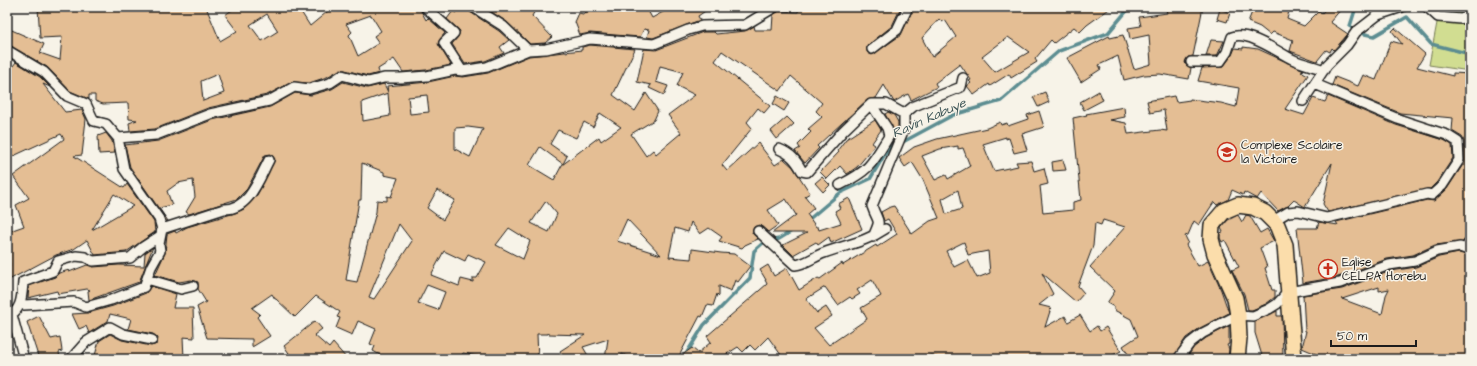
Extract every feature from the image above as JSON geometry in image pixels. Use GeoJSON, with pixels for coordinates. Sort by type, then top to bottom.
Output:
{"type":"FeatureCollection","features":[{"type":"Feature","properties":{"kind":"highway"},"geometry":{"type":"LineString","coordinates":[[1237,359],[1239,338],[1238,315],[1234,298],[1215,254],[1211,239],[1212,225],[1224,211],[1238,205],[1253,207],[1265,213],[1277,225],[1285,245],[1294,359]]}},
{"type":"Feature","properties":{"kind":"street"},"geometry":{"type":"LineString","coordinates":[[425,7],[454,33],[444,44],[462,71]]}},
{"type":"Feature","properties":{"kind":"street"},"geometry":{"type":"LineString","coordinates":[[473,7],[503,26],[528,50]]}},
{"type":"Feature","properties":{"kind":"street"},"geometry":{"type":"LineString","coordinates":[[118,138],[156,134],[210,114],[269,101],[294,87],[309,89],[330,83],[342,75],[368,82],[384,78],[427,76],[455,70],[462,71],[487,67],[528,50],[546,49],[590,39],[654,44],[702,26],[745,26],[775,7]]}},
{"type":"Feature","properties":{"kind":"street"},"geometry":{"type":"LineString","coordinates":[[872,49],[896,30],[908,7]]}},
{"type":"Feature","properties":{"kind":"street"},"geometry":{"type":"LineString","coordinates":[[1303,101],[1324,70],[1347,45],[1356,32],[1378,15],[1402,7]]}},
{"type":"Feature","properties":{"kind":"street"},"geometry":{"type":"LineString","coordinates":[[1427,7],[1438,17],[1461,19],[1470,15]]}},
{"type":"Feature","properties":{"kind":"street"},"geometry":{"type":"LineString","coordinates":[[1191,62],[1220,62],[1227,52],[1232,37],[1236,35],[1256,41],[1293,59],[1324,70]]}},
{"type":"Feature","properties":{"kind":"street"},"geometry":{"type":"LineString","coordinates":[[7,50],[44,72],[67,96],[86,104],[94,121],[106,124],[118,138],[124,169],[159,219],[161,233],[158,244],[160,251],[151,267],[144,286],[133,292],[86,307],[74,302],[21,304]]}},
{"type":"Feature","properties":{"kind":"street"},"geometry":{"type":"LineString","coordinates":[[904,114],[914,106],[961,87],[963,78]]}},
{"type":"Feature","properties":{"kind":"street"},"geometry":{"type":"LineString","coordinates":[[1273,221],[1288,212],[1298,211],[1327,218],[1361,211],[1395,201],[1432,195],[1442,186],[1459,160],[1458,142],[1447,135],[1398,119],[1315,84]]}},
{"type":"Feature","properties":{"kind":"street"},"geometry":{"type":"LineString","coordinates":[[779,149],[787,152],[796,159],[802,172],[807,172],[843,131],[871,104],[886,104],[904,114]]}},
{"type":"Feature","properties":{"kind":"street"},"geometry":{"type":"LineString","coordinates":[[840,185],[860,175],[874,162],[880,149],[889,136],[887,128],[871,104]]}},
{"type":"Feature","properties":{"kind":"street"},"geometry":{"type":"LineString","coordinates":[[873,237],[879,223],[878,217],[874,213],[872,206],[904,129],[904,114]]}},
{"type":"Feature","properties":{"kind":"street"},"geometry":{"type":"LineString","coordinates":[[24,359],[9,315],[21,304],[24,282],[53,271],[58,261],[76,256],[85,257],[93,261],[130,258],[161,233],[224,209],[233,209],[242,205],[250,195],[269,160]]}},
{"type":"Feature","properties":{"kind":"street"},"geometry":{"type":"LineString","coordinates":[[758,231],[793,264],[804,264],[822,253],[873,237],[885,229]]}},
{"type":"Feature","properties":{"kind":"street"},"geometry":{"type":"LineString","coordinates":[[1178,359],[1190,343],[1199,336],[1238,315],[1253,316],[1269,309],[1277,304],[1288,292],[1340,283],[1389,265],[1415,261],[1436,251],[1460,248],[1468,250],[1468,244],[1470,243]]}},
{"type":"Feature","properties":{"kind":"street"},"geometry":{"type":"LineString","coordinates":[[147,279],[181,289],[193,286]]}},
{"type":"Feature","properties":{"kind":"street"},"geometry":{"type":"LineString","coordinates":[[71,359],[86,342],[110,327],[123,334],[152,340]]}},
{"type":"Feature","properties":{"kind":"green space"},"geometry":{"type":"Polygon","coordinates":[[[1440,7],[1470,7],[1470,71],[1429,65],[1440,7]]]}},
{"type":"Feature","properties":{"kind":"building"},"geometry":{"type":"Polygon","coordinates":[[[38,7],[206,7],[220,41],[237,31],[225,15],[236,7],[298,7],[310,26],[333,7],[419,7],[426,20],[428,18],[445,33],[438,44],[451,65],[426,70],[403,72],[394,59],[378,69],[379,73],[368,76],[341,69],[327,77],[309,83],[292,82],[267,95],[208,108],[155,129],[130,131],[129,123],[137,120],[129,119],[128,103],[103,104],[95,101],[95,95],[89,95],[89,99],[70,91],[47,67],[7,44],[7,28],[44,44],[40,53],[60,60],[62,37],[40,38],[38,7]],[[267,14],[250,25],[262,41],[278,31],[267,14]],[[371,15],[346,24],[352,32],[349,35],[358,56],[379,43],[374,36],[381,31],[371,15]],[[218,74],[201,81],[203,101],[224,93],[218,74]]]}},
{"type":"Feature","properties":{"kind":"building"},"geometry":{"type":"Polygon","coordinates":[[[460,7],[467,7],[470,12],[499,31],[509,40],[500,47],[504,53],[485,61],[465,64],[452,44],[458,37],[460,31],[447,19],[453,11],[456,13],[460,7]]]}},
{"type":"Feature","properties":{"kind":"building"},"geometry":{"type":"Polygon","coordinates":[[[484,7],[537,7],[532,16],[552,37],[545,43],[530,44],[507,22],[484,7]]]}},
{"type":"Feature","properties":{"kind":"building"},"geometry":{"type":"Polygon","coordinates":[[[595,7],[646,7],[652,18],[672,7],[711,7],[698,16],[700,20],[653,38],[647,37],[649,30],[644,29],[640,37],[590,33],[580,35],[575,22],[579,13],[583,14],[595,7]]]}},
{"type":"Feature","properties":{"kind":"building"},"geometry":{"type":"Polygon","coordinates":[[[799,7],[901,7],[892,26],[867,46],[867,52],[872,55],[901,35],[914,7],[1112,7],[1087,25],[1080,32],[1074,27],[1054,43],[1051,40],[1035,59],[1037,62],[1011,78],[1009,74],[990,86],[989,84],[974,95],[967,86],[971,83],[969,81],[971,80],[960,64],[935,83],[937,87],[911,100],[908,94],[894,102],[884,85],[876,98],[867,100],[817,146],[819,148],[805,163],[795,151],[800,148],[798,145],[811,132],[808,129],[822,117],[816,111],[822,103],[791,76],[780,91],[722,51],[715,61],[770,106],[764,113],[758,108],[747,122],[752,128],[722,165],[727,171],[758,143],[775,165],[784,159],[793,167],[810,193],[805,196],[814,208],[807,214],[819,230],[841,223],[835,211],[840,208],[838,204],[849,198],[862,229],[831,243],[829,237],[818,245],[816,242],[793,255],[783,245],[807,233],[772,233],[796,215],[786,199],[768,210],[778,225],[768,232],[760,225],[754,227],[752,233],[758,239],[742,248],[719,241],[722,237],[709,228],[700,234],[691,222],[688,232],[675,228],[669,257],[691,259],[692,249],[734,254],[750,266],[738,282],[735,280],[731,291],[719,286],[719,296],[717,294],[713,306],[707,305],[702,317],[700,316],[678,358],[692,348],[698,353],[711,342],[707,336],[767,284],[760,270],[768,265],[774,276],[787,268],[799,290],[818,278],[820,279],[842,263],[843,265],[876,245],[877,247],[897,234],[888,219],[884,221],[881,212],[890,207],[894,206],[912,234],[930,221],[939,218],[923,180],[912,162],[905,167],[899,158],[914,147],[937,139],[987,128],[1000,122],[1001,125],[1007,123],[1008,126],[1028,119],[1027,115],[1039,111],[1044,127],[1022,134],[1027,150],[1014,153],[1009,138],[1006,139],[1006,137],[983,144],[994,171],[1018,166],[1016,162],[1031,161],[1034,171],[1044,168],[1048,184],[1040,186],[1043,213],[1073,210],[1073,202],[1081,200],[1073,118],[1124,107],[1125,117],[1110,120],[1126,123],[1128,134],[1160,130],[1167,131],[1164,110],[1150,113],[1147,101],[1174,96],[1176,102],[1190,99],[1221,103],[1236,107],[1239,88],[1198,81],[1202,68],[1223,67],[1232,55],[1235,48],[1243,49],[1243,47],[1258,49],[1304,70],[1301,71],[1308,75],[1285,109],[1304,115],[1313,98],[1325,102],[1328,96],[1396,125],[1444,140],[1452,145],[1453,158],[1437,182],[1430,189],[1328,212],[1323,204],[1332,163],[1305,207],[1294,200],[1288,206],[1278,211],[1261,193],[1257,199],[1244,192],[1243,195],[1232,190],[1228,200],[1217,205],[1214,202],[1199,225],[1194,221],[1188,235],[1185,236],[1188,242],[1186,245],[1198,266],[1208,261],[1229,313],[1200,328],[1186,338],[1172,359],[1131,359],[1123,346],[1138,336],[1131,319],[1114,310],[1114,307],[1107,303],[1115,291],[1090,267],[1125,227],[1103,220],[1101,225],[1095,223],[1093,246],[1078,286],[1084,293],[1076,302],[1042,273],[1053,294],[1039,305],[1051,308],[1045,327],[1065,316],[1068,322],[1080,315],[1090,331],[1097,326],[1100,331],[1106,327],[1121,351],[1105,359],[1084,359],[1083,356],[1076,359],[942,359],[931,355],[925,359],[784,359],[768,337],[755,350],[750,345],[743,352],[738,347],[719,359],[634,359],[622,354],[621,359],[605,359],[608,339],[583,347],[590,359],[573,359],[571,356],[564,359],[560,351],[585,335],[549,334],[548,332],[548,334],[537,334],[538,359],[490,359],[463,353],[461,359],[378,359],[380,355],[373,351],[375,346],[370,344],[376,329],[358,321],[352,335],[336,328],[340,318],[337,317],[340,312],[316,296],[295,317],[275,299],[272,294],[252,308],[260,314],[257,317],[270,336],[252,347],[252,339],[207,338],[197,307],[206,302],[198,289],[198,282],[191,280],[179,282],[155,275],[165,253],[167,234],[175,231],[176,233],[187,227],[244,209],[257,195],[275,159],[271,154],[265,155],[247,189],[237,199],[189,214],[186,212],[195,197],[193,180],[178,183],[167,191],[172,205],[159,208],[168,221],[166,221],[130,167],[125,145],[158,141],[212,120],[270,107],[295,93],[311,95],[332,89],[343,82],[367,88],[384,84],[388,92],[387,86],[428,82],[455,76],[463,77],[488,73],[529,56],[582,50],[582,47],[590,45],[635,49],[613,95],[635,111],[646,93],[658,111],[654,120],[631,134],[646,156],[653,150],[656,154],[681,133],[668,115],[695,95],[677,86],[683,72],[660,66],[656,82],[668,86],[664,95],[649,88],[651,85],[637,82],[644,49],[656,50],[703,32],[714,32],[716,34],[745,31],[754,26],[755,30],[772,30],[773,15],[779,11],[798,12],[799,7]],[[939,19],[922,38],[932,57],[956,37],[945,20],[942,22],[939,19]],[[1008,37],[982,57],[995,72],[1029,52],[1008,37]],[[388,93],[362,102],[363,121],[390,116],[388,93]],[[427,95],[408,97],[410,114],[429,112],[427,95]],[[600,113],[593,127],[584,122],[576,138],[558,130],[550,144],[567,156],[563,164],[540,147],[529,165],[554,180],[562,165],[599,137],[601,141],[621,127],[600,113]],[[468,127],[455,128],[455,149],[470,157],[483,129],[468,127]],[[958,146],[940,149],[922,156],[935,180],[946,175],[948,179],[970,166],[963,148],[958,149],[958,146]],[[362,163],[361,200],[359,200],[346,280],[357,282],[376,212],[377,200],[387,201],[387,196],[391,197],[398,178],[384,175],[384,172],[362,163]],[[437,190],[427,208],[443,220],[455,200],[437,190]],[[958,190],[942,199],[946,214],[962,209],[958,190]],[[546,201],[531,223],[549,232],[557,214],[546,201]],[[627,219],[617,241],[661,255],[627,219]],[[399,224],[369,297],[374,299],[412,241],[399,224]],[[509,228],[496,245],[523,259],[530,241],[509,228]],[[964,242],[946,251],[954,267],[968,260],[977,278],[990,273],[988,251],[968,255],[964,242]],[[444,251],[431,275],[459,286],[461,279],[473,282],[473,278],[477,278],[486,262],[468,254],[465,261],[444,251]],[[872,280],[857,290],[860,294],[852,299],[850,297],[838,305],[825,287],[806,299],[817,313],[826,307],[832,316],[814,328],[829,345],[867,319],[861,308],[881,296],[872,280]],[[427,285],[418,303],[438,310],[445,292],[427,285]]]}},
{"type":"Feature","properties":{"kind":"building"},"geometry":{"type":"Polygon","coordinates":[[[1165,7],[1203,7],[1193,56],[1188,57],[1185,62],[1186,65],[1191,68],[1189,79],[1160,74],[1144,75],[1124,80],[1118,56],[1099,65],[1101,69],[1081,82],[1067,58],[1109,36],[1110,38],[1123,35],[1134,69],[1151,64],[1149,35],[1130,39],[1128,28],[1141,26],[1139,17],[1167,13],[1165,7]]]}},
{"type":"Feature","properties":{"kind":"building"},"geometry":{"type":"Polygon","coordinates":[[[1254,7],[1290,7],[1287,19],[1304,26],[1319,11],[1322,13],[1327,7],[1343,7],[1330,22],[1348,34],[1334,50],[1332,48],[1330,52],[1326,50],[1317,61],[1290,51],[1293,40],[1273,32],[1270,35],[1260,27],[1248,22],[1254,7]]]}},
{"type":"Feature","properties":{"kind":"building"},"geometry":{"type":"Polygon","coordinates":[[[1220,9],[1230,13],[1227,22],[1217,19],[1220,9]]]}},
{"type":"Feature","properties":{"kind":"building"},"geometry":{"type":"Polygon","coordinates":[[[1395,28],[1425,54],[1417,67],[1453,76],[1453,73],[1470,74],[1468,126],[1470,128],[1470,237],[1463,242],[1435,245],[1413,255],[1387,259],[1338,277],[1303,283],[1297,228],[1317,228],[1319,222],[1338,225],[1336,222],[1427,200],[1434,201],[1447,189],[1464,163],[1464,141],[1462,137],[1452,131],[1453,118],[1400,113],[1332,85],[1335,77],[1358,86],[1363,75],[1376,80],[1391,41],[1402,44],[1392,31],[1395,28]]]}},
{"type":"Feature","properties":{"kind":"building"},"geometry":{"type":"Polygon","coordinates":[[[1211,40],[1224,41],[1217,56],[1206,56],[1211,40]]]}},
{"type":"Feature","properties":{"kind":"building"},"geometry":{"type":"Polygon","coordinates":[[[16,62],[40,77],[50,87],[43,84],[65,112],[82,110],[86,119],[82,155],[74,156],[124,188],[127,184],[154,222],[155,232],[126,252],[95,255],[87,240],[74,249],[56,255],[7,281],[7,267],[10,267],[7,232],[24,226],[16,205],[29,198],[13,176],[64,139],[61,134],[7,159],[7,88],[13,83],[7,78],[7,74],[16,62]],[[114,194],[92,230],[133,206],[114,194]]]}},
{"type":"Feature","properties":{"kind":"building"},"geometry":{"type":"Polygon","coordinates":[[[1099,91],[1103,100],[1084,110],[1080,102],[1099,91]]]}},
{"type":"Feature","properties":{"kind":"building"},"geometry":{"type":"Polygon","coordinates":[[[1045,92],[1049,102],[1038,107],[1033,97],[1045,92]]]}},
{"type":"Feature","properties":{"kind":"building"},"geometry":{"type":"Polygon","coordinates":[[[777,96],[789,103],[784,111],[773,104],[777,96]]]}},
{"type":"Feature","properties":{"kind":"building"},"geometry":{"type":"Polygon","coordinates":[[[888,112],[894,115],[898,122],[898,129],[894,131],[885,114],[888,112]]]}},
{"type":"Feature","properties":{"kind":"building"},"geometry":{"type":"Polygon","coordinates":[[[787,117],[794,124],[777,139],[771,131],[787,117]]]}},
{"type":"Feature","properties":{"kind":"building"},"geometry":{"type":"Polygon","coordinates":[[[875,120],[881,130],[872,143],[875,145],[867,155],[857,167],[847,174],[840,166],[827,179],[820,172],[839,152],[837,151],[846,139],[875,120]]]}},
{"type":"Feature","properties":{"kind":"building"},"geometry":{"type":"Polygon","coordinates":[[[106,133],[112,141],[115,153],[99,154],[98,136],[106,133]]]}},
{"type":"Feature","properties":{"kind":"building"},"geometry":{"type":"Polygon","coordinates":[[[1063,160],[1066,170],[1053,171],[1052,162],[1063,160]]]}},
{"type":"Feature","properties":{"kind":"building"},"geometry":{"type":"Polygon","coordinates":[[[822,177],[830,185],[823,192],[815,183],[822,177]]]}},
{"type":"Feature","properties":{"kind":"building"},"geometry":{"type":"Polygon","coordinates":[[[1238,215],[1242,222],[1246,215],[1250,216],[1260,233],[1267,229],[1274,241],[1260,248],[1267,267],[1265,268],[1272,290],[1275,290],[1275,297],[1266,304],[1252,310],[1248,310],[1244,294],[1232,270],[1239,267],[1225,240],[1222,242],[1220,238],[1220,233],[1223,232],[1221,228],[1228,220],[1238,215]]]}},
{"type":"Feature","properties":{"kind":"building"},"geometry":{"type":"Polygon","coordinates":[[[153,247],[139,282],[89,300],[88,291],[90,290],[87,289],[58,294],[57,291],[28,298],[29,286],[55,277],[59,273],[69,270],[69,272],[87,265],[93,267],[119,265],[144,266],[145,253],[153,247]]]}},
{"type":"Feature","properties":{"kind":"building"},"geometry":{"type":"Polygon","coordinates":[[[1459,253],[1470,256],[1470,359],[1332,359],[1324,355],[1323,357],[1302,348],[1306,331],[1303,295],[1342,289],[1391,271],[1416,267],[1439,257],[1459,253]],[[1379,287],[1342,299],[1382,314],[1386,295],[1389,289],[1379,291],[1379,287]]]}},
{"type":"Feature","properties":{"kind":"building"},"geometry":{"type":"Polygon","coordinates":[[[151,286],[176,294],[173,308],[193,308],[194,338],[183,337],[184,359],[123,359],[106,356],[105,359],[94,359],[99,341],[110,334],[122,340],[151,346],[157,344],[158,338],[153,334],[128,329],[131,319],[110,314],[108,321],[89,333],[86,326],[79,329],[72,314],[88,313],[113,306],[146,293],[151,286]]]}},
{"type":"Feature","properties":{"kind":"building"},"geometry":{"type":"Polygon","coordinates":[[[1277,311],[1277,316],[1282,316],[1283,357],[1280,357],[1279,359],[1263,359],[1255,333],[1255,321],[1277,311]]]}},
{"type":"Feature","properties":{"kind":"building"},"geometry":{"type":"Polygon","coordinates":[[[39,316],[51,339],[60,337],[62,351],[59,352],[60,359],[39,359],[27,322],[39,316]]]}},
{"type":"Feature","properties":{"kind":"building"},"geometry":{"type":"Polygon","coordinates":[[[315,321],[322,329],[314,335],[329,348],[333,343],[347,359],[293,359],[284,346],[315,321]]]}},
{"type":"Feature","properties":{"kind":"building"},"geometry":{"type":"Polygon","coordinates":[[[1229,326],[1229,344],[1227,345],[1229,349],[1228,359],[1186,359],[1194,347],[1206,338],[1229,326]]]}},
{"type":"Feature","properties":{"kind":"waterway","name":"Ravin Kabuye"},"geometry":{"type":"LineString","coordinates":[[901,143],[953,115],[1001,101],[1059,51],[1108,33],[1130,7]]}},
{"type":"Feature","properties":{"kind":"waterway","name":"Ravin Kabuye"},"geometry":{"type":"LineString","coordinates":[[1356,7],[1350,26],[1356,32],[1374,36],[1407,17],[1431,44],[1470,54]]}},
{"type":"Feature","properties":{"kind":"waterway","name":"Ravin Kabuye"},"geometry":{"type":"LineString","coordinates":[[807,221],[840,193],[870,179],[889,147],[895,145]]}},
{"type":"Feature","properties":{"kind":"waterway","name":"Ravin Kabuye"},"geometry":{"type":"LineString","coordinates":[[683,359],[704,325],[750,278],[754,251],[764,242],[779,239],[792,231]]}},
{"type":"Feature","properties":{"kind":"place","name":"Complexe Scolaire la Victoire"},"geometry":{"type":"Point","coordinates":[1227,152]}},
{"type":"Feature","properties":{"kind":"place","name":"Eglise CELPA Horebu"},"geometry":{"type":"Point","coordinates":[1328,269]}}]}
